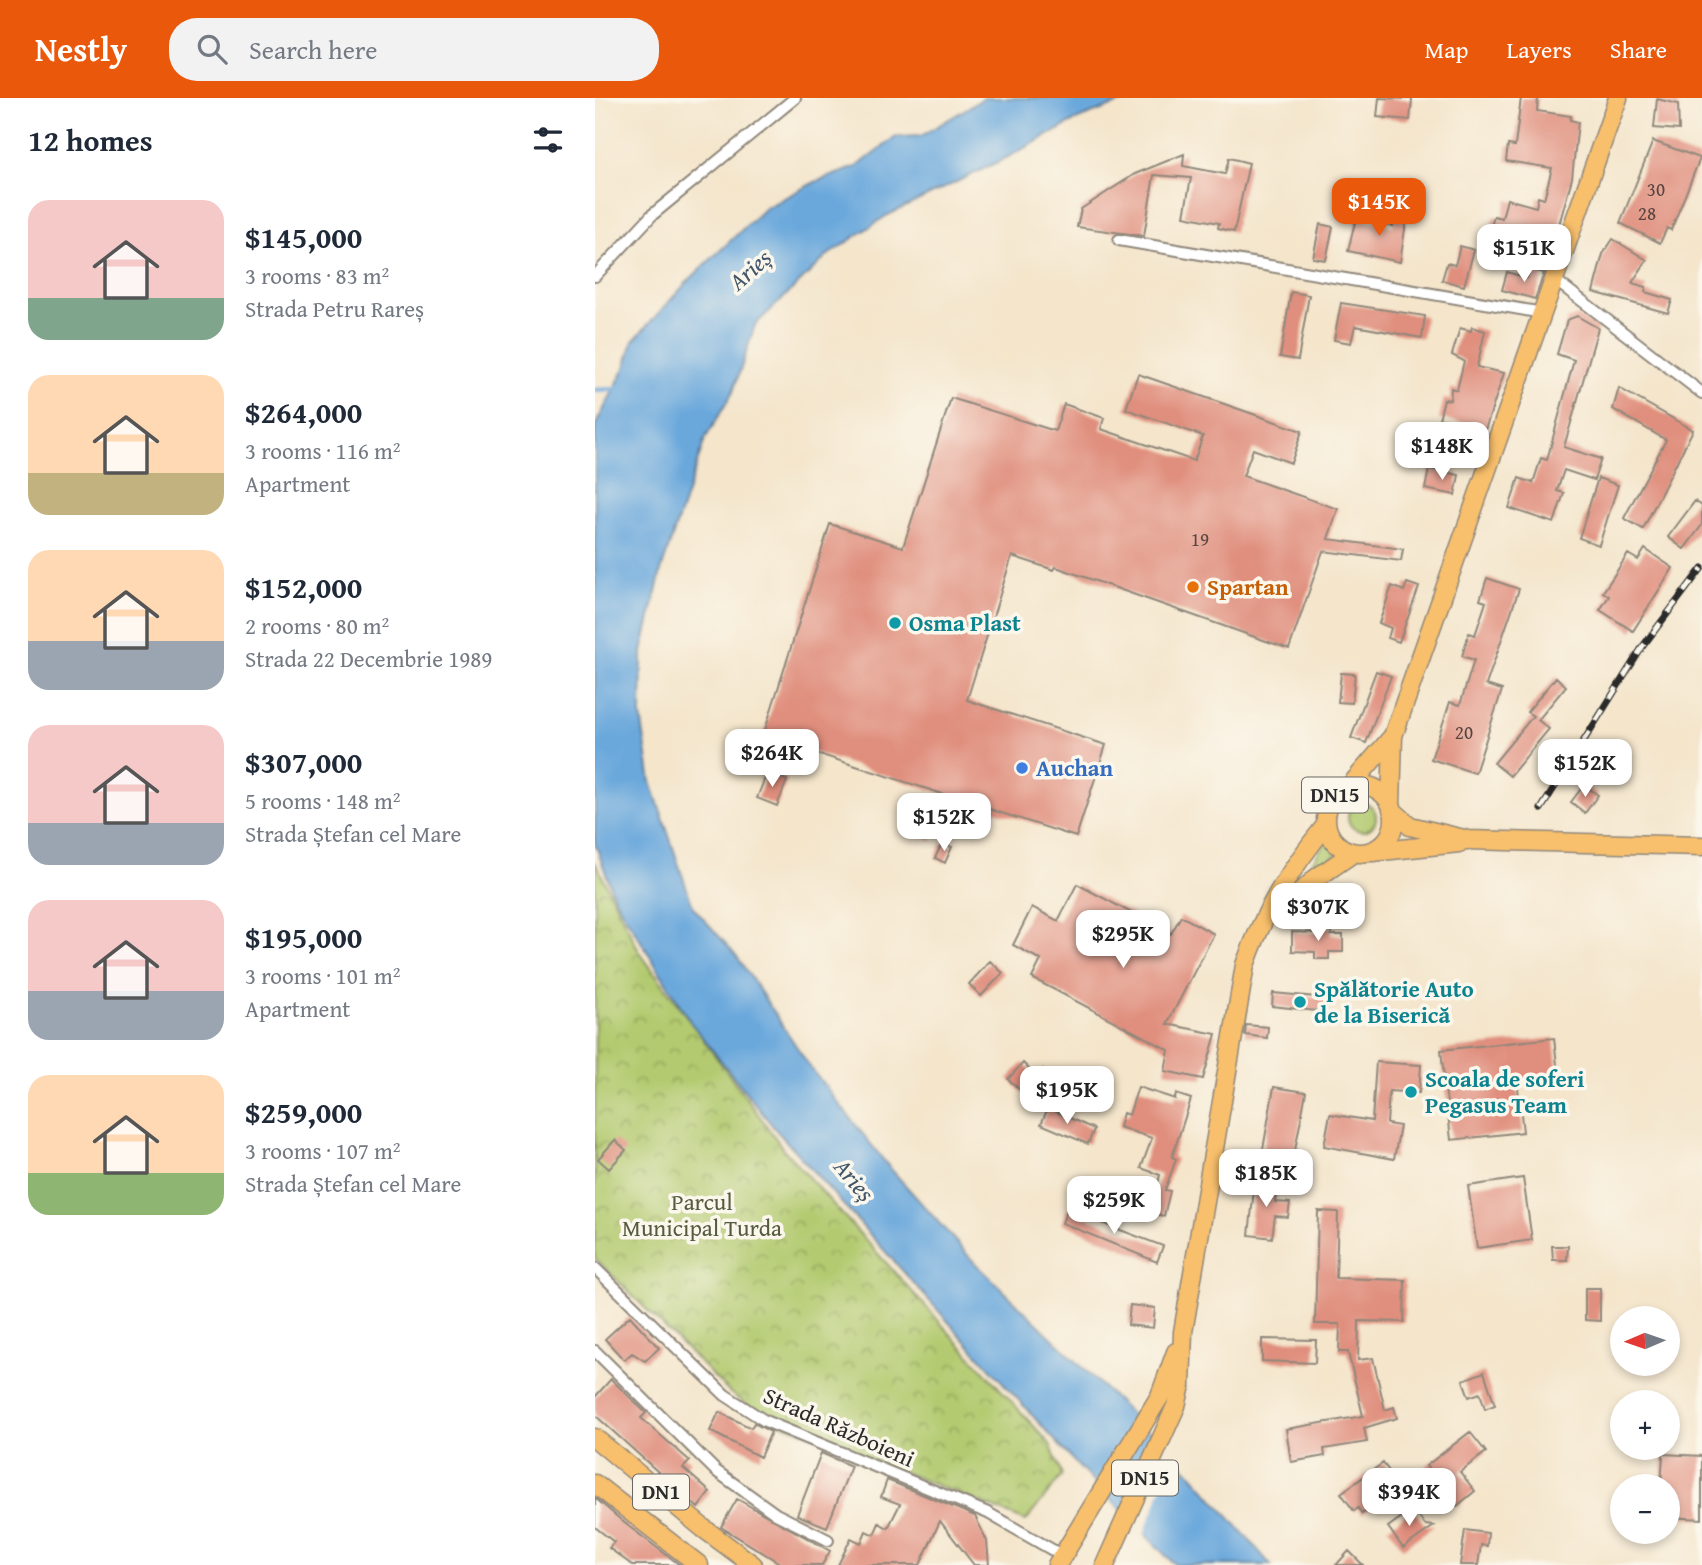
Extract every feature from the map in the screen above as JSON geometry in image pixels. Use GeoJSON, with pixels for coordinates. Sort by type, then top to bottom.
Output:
{"type":"FeatureCollection","features":[{"type":"Feature","properties":{"kind":"main road","name":"DN15"},"geometry":{"type":"LineString","coordinates":[[1272,908],[1294,899],[1315,878],[1357,853],[1384,843],[1391,833],[1393,736],[1618,98]]}},
{"type":"Feature","properties":{"kind":"main road","name":"DN15"},"geometry":{"type":"LineString","coordinates":[[1357,853],[1333,841],[1326,825],[1328,806],[1335,796],[1350,786],[1393,736]]}},
{"type":"Feature","properties":{"kind":"main road","name":"DN15"},"geometry":{"type":"LineString","coordinates":[[1350,786],[1370,786],[1379,791],[1392,808]]}},
{"type":"Feature","properties":{"kind":"main road"},"geometry":{"type":"LineString","coordinates":[[1392,808],[1410,826],[1468,840]]}},
{"type":"Feature","properties":{"kind":"main road","name":"DN15"},"geometry":{"type":"LineString","coordinates":[[1109,1558],[1176,1406],[1181,1385],[1183,1332],[1238,1001],[1256,935],[1272,908],[1280,884],[1326,825]]}},
{"type":"Feature","properties":{"kind":"main road"},"geometry":{"type":"LineString","coordinates":[[1357,853],[1468,840],[1702,846]]}},
{"type":"Feature","properties":{"kind":"main road","name":"DN15"},"geometry":{"type":"LineString","coordinates":[[1060,1560],[1160,1396],[1183,1332]]}},
{"type":"Feature","properties":{"kind":"main road","name":"DN1"},"geometry":{"type":"LineString","coordinates":[[595,1438],[703,1528],[753,1565]]}},
{"type":"Feature","properties":{"kind":"main road","name":"DN1"},"geometry":{"type":"LineString","coordinates":[[595,1484],[699,1565]]}},
{"type":"Feature","properties":{"kind":"street"},"geometry":{"type":"LineString","coordinates":[[595,276],[652,215],[795,98]]}},
{"type":"Feature","properties":{"kind":"street"},"geometry":{"type":"LineString","coordinates":[[1119,240],[1543,313]]}},
{"type":"Feature","properties":{"kind":"street"},"geometry":{"type":"LineString","coordinates":[[1555,280],[1702,393]]}},
{"type":"Feature","properties":{"kind":"street","name":"Strada Războieni"},"geometry":{"type":"LineString","coordinates":[[595,1268],[725,1395],[765,1421],[988,1513],[1060,1560]]}},
{"type":"Feature","properties":{"kind":"street"},"geometry":{"type":"LineString","coordinates":[[595,1351],[716,1471],[776,1514],[828,1540]]}},
{"type":"Feature","properties":{"kind":"green space"},"geometry":{"type":"Polygon","coordinates":[[[1362,803],[1372,807],[1376,817],[1372,827],[1362,831],[1352,827],[1348,817],[1352,807],[1362,803]]]}},
{"type":"Feature","properties":{"kind":"green space"},"geometry":{"type":"Polygon","coordinates":[[[1328,838],[1332,849],[1338,853],[1302,878],[1328,838]]]}},
{"type":"Feature","properties":{"kind":"green space","name":"Parcul Municipal Turda"},"geometry":{"type":"Polygon","coordinates":[[[595,862],[640,953],[785,1151],[1050,1444],[1062,1475],[1026,1521],[767,1418],[730,1393],[595,1258],[595,862]]]}},
{"type":"Feature","properties":{"kind":"water","name":"Arieș"},"geometry":{"type":"Polygon","coordinates":[[[984,98],[1133,98],[1078,119],[1010,156],[886,216],[828,255],[755,325],[733,392],[705,439],[661,571],[642,652],[641,716],[651,782],[693,907],[736,955],[810,1067],[889,1167],[973,1261],[1188,1470],[1271,1565],[1175,1565],[1078,1466],[776,1130],[691,1023],[615,899],[595,843],[595,426],[625,368],[633,341],[690,279],[765,208],[815,182],[856,167],[896,137],[921,136],[984,98]]]}},
{"type":"Feature","properties":{"kind":"pier"},"geometry":{"type":"Polygon","coordinates":[[[1159,1437],[1176,1453],[1143,1536],[1124,1517],[1159,1437]]]}},
{"type":"Feature","properties":{"kind":"building"},"geometry":{"type":"Polygon","coordinates":[[[1379,98],[1412,99],[1410,120],[1377,117],[1379,98]]]}},
{"type":"Feature","properties":{"kind":"building"},"geometry":{"type":"Polygon","coordinates":[[[1521,98],[1538,98],[1537,111],[1571,116],[1570,120],[1578,122],[1572,178],[1555,239],[1515,227],[1511,240],[1489,233],[1494,216],[1502,218],[1507,199],[1536,207],[1538,197],[1544,199],[1552,168],[1506,161],[1508,145],[1515,146],[1521,98]]]}},
{"type":"Feature","properties":{"kind":"building"},"geometry":{"type":"Polygon","coordinates":[[[1657,99],[1678,104],[1679,130],[1654,128],[1657,99]]]}},
{"type":"Feature","properties":{"kind":"building"},"geometry":{"type":"Polygon","coordinates":[[[1653,141],[1700,158],[1671,230],[1667,228],[1660,243],[1620,223],[1653,141]]]}},
{"type":"Feature","properties":{"kind":"building"},"geometry":{"type":"Polygon","coordinates":[[[1184,154],[1183,166],[1225,174],[1229,158],[1249,163],[1234,232],[1218,228],[1219,223],[1184,216],[1191,178],[1154,175],[1144,236],[1077,227],[1081,209],[1135,174],[1184,154]]]}},
{"type":"Feature","properties":{"kind":"building"},"geometry":{"type":"Polygon","coordinates":[[[1394,214],[1407,216],[1400,262],[1348,251],[1356,218],[1393,226],[1394,214]]]}},
{"type":"Feature","properties":{"kind":"building"},"geometry":{"type":"Polygon","coordinates":[[[1320,224],[1333,227],[1326,260],[1313,258],[1320,224]]]}},
{"type":"Feature","properties":{"kind":"building"},"geometry":{"type":"Polygon","coordinates":[[[1613,239],[1647,260],[1632,283],[1646,287],[1645,292],[1672,300],[1668,313],[1593,292],[1603,254],[1613,239]]]}},
{"type":"Feature","properties":{"kind":"building"},"geometry":{"type":"Polygon","coordinates":[[[1460,246],[1474,250],[1464,286],[1442,280],[1447,263],[1455,265],[1460,246]]]}},
{"type":"Feature","properties":{"kind":"building"},"geometry":{"type":"Polygon","coordinates":[[[1529,269],[1544,273],[1535,299],[1502,290],[1507,272],[1527,278],[1529,269]]]}},
{"type":"Feature","properties":{"kind":"building"},"geometry":{"type":"Polygon","coordinates":[[[1291,292],[1309,295],[1298,360],[1280,357],[1291,292]]]}},
{"type":"Feature","properties":{"kind":"building"},"geometry":{"type":"Polygon","coordinates":[[[1341,303],[1425,316],[1422,338],[1355,326],[1351,343],[1334,340],[1341,303]]]}},
{"type":"Feature","properties":{"kind":"building"},"geometry":{"type":"Polygon","coordinates":[[[1577,316],[1598,328],[1564,447],[1601,459],[1594,480],[1564,470],[1557,491],[1564,493],[1554,523],[1509,508],[1519,478],[1533,483],[1541,458],[1547,460],[1574,360],[1557,354],[1567,320],[1577,316]]]}},
{"type":"Feature","properties":{"kind":"building"},"geometry":{"type":"Polygon","coordinates":[[[1472,327],[1485,331],[1477,367],[1504,373],[1484,433],[1474,431],[1475,425],[1439,419],[1444,399],[1450,400],[1451,388],[1457,390],[1464,361],[1452,355],[1460,328],[1471,331],[1472,327]]]}},
{"type":"Feature","properties":{"kind":"building"},"geometry":{"type":"Polygon","coordinates":[[[1138,374],[1302,431],[1291,463],[1253,449],[1243,476],[1338,509],[1328,539],[1403,549],[1401,561],[1323,551],[1289,649],[1056,567],[1054,570],[1012,556],[967,700],[1106,745],[1076,837],[763,736],[830,524],[903,547],[951,398],[1055,431],[1064,404],[1104,418],[1101,429],[1194,461],[1203,436],[1126,409],[1138,374]]]}},
{"type":"Feature","properties":{"kind":"building"},"geometry":{"type":"Polygon","coordinates":[[[1619,388],[1693,430],[1643,529],[1624,518],[1666,440],[1613,409],[1619,388]]]}},
{"type":"Feature","properties":{"kind":"building"},"geometry":{"type":"Polygon","coordinates":[[[1429,469],[1459,475],[1455,495],[1425,489],[1429,469]]]}},
{"type":"Feature","properties":{"kind":"building"},"geometry":{"type":"Polygon","coordinates":[[[1598,478],[1618,485],[1599,545],[1579,538],[1598,478]]]}},
{"type":"Feature","properties":{"kind":"building"},"geometry":{"type":"Polygon","coordinates":[[[1695,501],[1702,506],[1702,525],[1684,549],[1668,537],[1695,501]]]}},
{"type":"Feature","properties":{"kind":"building"},"geometry":{"type":"Polygon","coordinates":[[[1645,549],[1673,568],[1633,631],[1600,610],[1609,596],[1603,592],[1628,554],[1638,560],[1645,549]]]}},
{"type":"Feature","properties":{"kind":"building"},"geometry":{"type":"Polygon","coordinates":[[[1487,578],[1519,589],[1486,685],[1502,690],[1475,773],[1431,759],[1450,702],[1460,705],[1474,660],[1462,656],[1469,633],[1475,635],[1486,602],[1480,600],[1487,578]]]}},
{"type":"Feature","properties":{"kind":"building"},"geometry":{"type":"Polygon","coordinates":[[[1407,583],[1419,587],[1399,642],[1388,638],[1391,628],[1379,623],[1392,586],[1404,591],[1407,583]]]}},
{"type":"Feature","properties":{"kind":"building"},"geometry":{"type":"Polygon","coordinates":[[[1376,671],[1391,676],[1366,743],[1351,738],[1376,671]]]}},
{"type":"Feature","properties":{"kind":"building"},"geometry":{"type":"Polygon","coordinates":[[[1341,673],[1355,674],[1352,703],[1338,702],[1341,673]]]}},
{"type":"Feature","properties":{"kind":"building"},"geometry":{"type":"Polygon","coordinates":[[[1556,677],[1566,686],[1538,720],[1549,729],[1510,776],[1494,763],[1533,716],[1527,712],[1556,677]]]}},
{"type":"Feature","properties":{"kind":"building"},"geometry":{"type":"Polygon","coordinates":[[[767,773],[787,780],[777,806],[757,798],[767,773]]]}},
{"type":"Feature","properties":{"kind":"building"},"geometry":{"type":"Polygon","coordinates":[[[1584,785],[1598,795],[1585,813],[1571,802],[1584,785]]]}},
{"type":"Feature","properties":{"kind":"building"},"geometry":{"type":"Polygon","coordinates":[[[929,821],[939,826],[932,841],[922,836],[929,821]]]}},
{"type":"Feature","properties":{"kind":"building"},"geometry":{"type":"Polygon","coordinates":[[[942,843],[952,847],[945,863],[935,858],[942,843]]]}},
{"type":"Feature","properties":{"kind":"building"},"geometry":{"type":"Polygon","coordinates":[[[1077,884],[1171,934],[1181,916],[1214,934],[1167,1024],[1216,1034],[1203,1079],[1165,1071],[1169,1050],[1032,978],[1041,960],[1013,945],[1032,907],[1058,921],[1077,884]]]}},
{"type":"Feature","properties":{"kind":"building"},"geometry":{"type":"Polygon","coordinates":[[[1319,927],[1331,927],[1331,935],[1343,935],[1343,952],[1329,952],[1329,959],[1315,959],[1315,952],[1292,951],[1292,932],[1319,933],[1319,927]]]}},
{"type":"Feature","properties":{"kind":"building"},"geometry":{"type":"Polygon","coordinates":[[[990,961],[1003,973],[981,996],[969,984],[990,961]]]}},
{"type":"Feature","properties":{"kind":"building","name":"Spălătorie Auto de la Biserică"},"geometry":{"type":"Polygon","coordinates":[[[1273,993],[1327,998],[1326,1012],[1272,1006],[1273,993]]]}},
{"type":"Feature","properties":{"kind":"building"},"geometry":{"type":"Polygon","coordinates":[[[1246,1025],[1268,1027],[1267,1038],[1245,1035],[1246,1025]]]}},
{"type":"Feature","properties":{"kind":"building"},"geometry":{"type":"Polygon","coordinates":[[[1554,1038],[1558,1074],[1517,1079],[1523,1132],[1451,1140],[1441,1050],[1554,1038]]]}},
{"type":"Feature","properties":{"kind":"building"},"geometry":{"type":"Polygon","coordinates":[[[1376,1062],[1421,1065],[1419,1093],[1389,1091],[1387,1124],[1400,1126],[1394,1159],[1324,1146],[1330,1114],[1372,1121],[1376,1062]]]}},
{"type":"Feature","properties":{"kind":"building"},"geometry":{"type":"Polygon","coordinates":[[[1023,1063],[1036,1076],[1043,1069],[1056,1081],[1034,1103],[1008,1079],[1023,1063]]]}},
{"type":"Feature","properties":{"kind":"building"},"geometry":{"type":"Polygon","coordinates":[[[1138,1087],[1175,1099],[1176,1094],[1191,1099],[1172,1157],[1176,1159],[1165,1190],[1170,1191],[1164,1216],[1121,1206],[1124,1193],[1154,1200],[1160,1175],[1141,1168],[1152,1138],[1119,1127],[1123,1113],[1129,1115],[1138,1087]]]}},
{"type":"Feature","properties":{"kind":"building"},"geometry":{"type":"Polygon","coordinates":[[[1274,1087],[1306,1092],[1293,1161],[1262,1155],[1274,1087]]]}},
{"type":"Feature","properties":{"kind":"building"},"geometry":{"type":"Polygon","coordinates":[[[1048,1108],[1094,1129],[1088,1144],[1041,1124],[1048,1108]]]}},
{"type":"Feature","properties":{"kind":"building"},"geometry":{"type":"Polygon","coordinates":[[[615,1140],[626,1150],[609,1169],[598,1159],[615,1140]]]}},
{"type":"Feature","properties":{"kind":"building"},"geometry":{"type":"Polygon","coordinates":[[[1523,1178],[1532,1240],[1477,1248],[1468,1186],[1523,1178]]]}},
{"type":"Feature","properties":{"kind":"building"},"geometry":{"type":"Polygon","coordinates":[[[1255,1180],[1277,1183],[1275,1202],[1290,1203],[1288,1217],[1275,1216],[1272,1238],[1249,1235],[1255,1180]]]}},
{"type":"Feature","properties":{"kind":"building"},"geometry":{"type":"Polygon","coordinates":[[[1067,1210],[1163,1246],[1157,1262],[1062,1223],[1067,1210]]]}},
{"type":"Feature","properties":{"kind":"building"},"geometry":{"type":"Polygon","coordinates":[[[1318,1211],[1338,1212],[1336,1278],[1405,1280],[1404,1322],[1359,1321],[1358,1360],[1373,1358],[1385,1410],[1394,1407],[1397,1418],[1364,1428],[1367,1442],[1324,1449],[1325,1456],[1291,1462],[1286,1429],[1363,1416],[1348,1352],[1339,1352],[1340,1324],[1315,1324],[1318,1211]]]}},
{"type":"Feature","properties":{"kind":"building"},"geometry":{"type":"Polygon","coordinates":[[[1552,1246],[1568,1246],[1567,1260],[1553,1260],[1552,1246]]]}},
{"type":"Feature","properties":{"kind":"building"},"geometry":{"type":"Polygon","coordinates":[[[1585,1288],[1600,1288],[1600,1321],[1585,1320],[1585,1288]]]}},
{"type":"Feature","properties":{"kind":"building"},"geometry":{"type":"Polygon","coordinates":[[[1130,1305],[1155,1308],[1153,1328],[1128,1325],[1130,1305]]]}},
{"type":"Feature","properties":{"kind":"building"},"geometry":{"type":"Polygon","coordinates":[[[630,1316],[659,1348],[645,1361],[632,1353],[624,1360],[605,1339],[630,1316]]]}},
{"type":"Feature","properties":{"kind":"building"},"geometry":{"type":"Polygon","coordinates":[[[1262,1339],[1316,1340],[1315,1363],[1262,1361],[1262,1339]]]}},
{"type":"Feature","properties":{"kind":"building"},"geometry":{"type":"Polygon","coordinates":[[[1484,1372],[1495,1405],[1485,1409],[1480,1393],[1469,1397],[1463,1380],[1484,1372]]]}},
{"type":"Feature","properties":{"kind":"building"},"geometry":{"type":"Polygon","coordinates":[[[611,1379],[646,1413],[641,1418],[690,1461],[683,1468],[710,1492],[698,1508],[595,1415],[595,1397],[611,1379]]]}},
{"type":"Feature","properties":{"kind":"building"},"geometry":{"type":"Polygon","coordinates":[[[719,1412],[751,1428],[754,1423],[771,1432],[760,1457],[710,1431],[719,1412]]]}},
{"type":"Feature","properties":{"kind":"building"},"geometry":{"type":"Polygon","coordinates":[[[1470,1432],[1486,1452],[1460,1472],[1475,1491],[1457,1506],[1426,1466],[1470,1432]]]}},
{"type":"Feature","properties":{"kind":"building"},"geometry":{"type":"Polygon","coordinates":[[[821,1453],[851,1466],[827,1527],[797,1515],[821,1453]]]}},
{"type":"Feature","properties":{"kind":"building"},"geometry":{"type":"Polygon","coordinates":[[[1680,1455],[1702,1456],[1702,1519],[1680,1518],[1680,1474],[1662,1474],[1663,1460],[1680,1460],[1680,1455]]]}},
{"type":"Feature","properties":{"kind":"building"},"geometry":{"type":"Polygon","coordinates":[[[1383,1463],[1395,1479],[1390,1483],[1395,1490],[1362,1514],[1358,1508],[1354,1511],[1341,1493],[1383,1463]]]}},
{"type":"Feature","properties":{"kind":"building"},"geometry":{"type":"Polygon","coordinates":[[[887,1480],[975,1516],[987,1541],[989,1565],[974,1565],[940,1521],[920,1565],[838,1565],[851,1538],[861,1543],[866,1531],[874,1535],[879,1523],[888,1528],[900,1504],[881,1497],[887,1480]]]}},
{"type":"Feature","properties":{"kind":"building"},"geometry":{"type":"Polygon","coordinates":[[[595,1498],[680,1565],[632,1565],[609,1548],[614,1542],[595,1527],[595,1498]]]}},
{"type":"Feature","properties":{"kind":"building"},"geometry":{"type":"Polygon","coordinates":[[[737,1499],[830,1551],[822,1565],[783,1565],[721,1527],[737,1499]]]}},
{"type":"Feature","properties":{"kind":"building"},"geometry":{"type":"Polygon","coordinates":[[[1413,1509],[1425,1525],[1434,1526],[1403,1548],[1388,1527],[1413,1509]]]}},
{"type":"Feature","properties":{"kind":"building"},"geometry":{"type":"Polygon","coordinates":[[[1465,1530],[1488,1533],[1487,1546],[1481,1545],[1478,1565],[1460,1565],[1465,1530]]]}},
{"type":"Feature","properties":{"kind":"building"},"geometry":{"type":"Polygon","coordinates":[[[1349,1551],[1363,1565],[1336,1565],[1349,1551]]]}},
{"type":"Feature","properties":{"kind":"waterway"},"geometry":{"type":"LineString","coordinates":[[595,390],[619,389]]}},
{"type":"Feature","properties":{"kind":"railway"},"geometry":{"type":"LineString","coordinates":[[1541,809],[1643,646],[1702,568]]}},
{"type":"Feature","properties":{"kind":"place","name":"Spartan"},"geometry":{"type":"Point","coordinates":[1193,587]}},
{"type":"Feature","properties":{"kind":"place","name":"Osma Plast"},"geometry":{"type":"Point","coordinates":[895,623]}},
{"type":"Feature","properties":{"kind":"place","name":"Auchan"},"geometry":{"type":"Point","coordinates":[1022,768]}},
{"type":"Feature","properties":{"kind":"place","name":"Spălătorie Auto de la Biserică"},"geometry":{"type":"Point","coordinates":[1300,1002]}},
{"type":"Feature","properties":{"kind":"place","name":"Scoala de soferi Pegasus Team"},"geometry":{"type":"Point","coordinates":[1411,1092]}}]}
